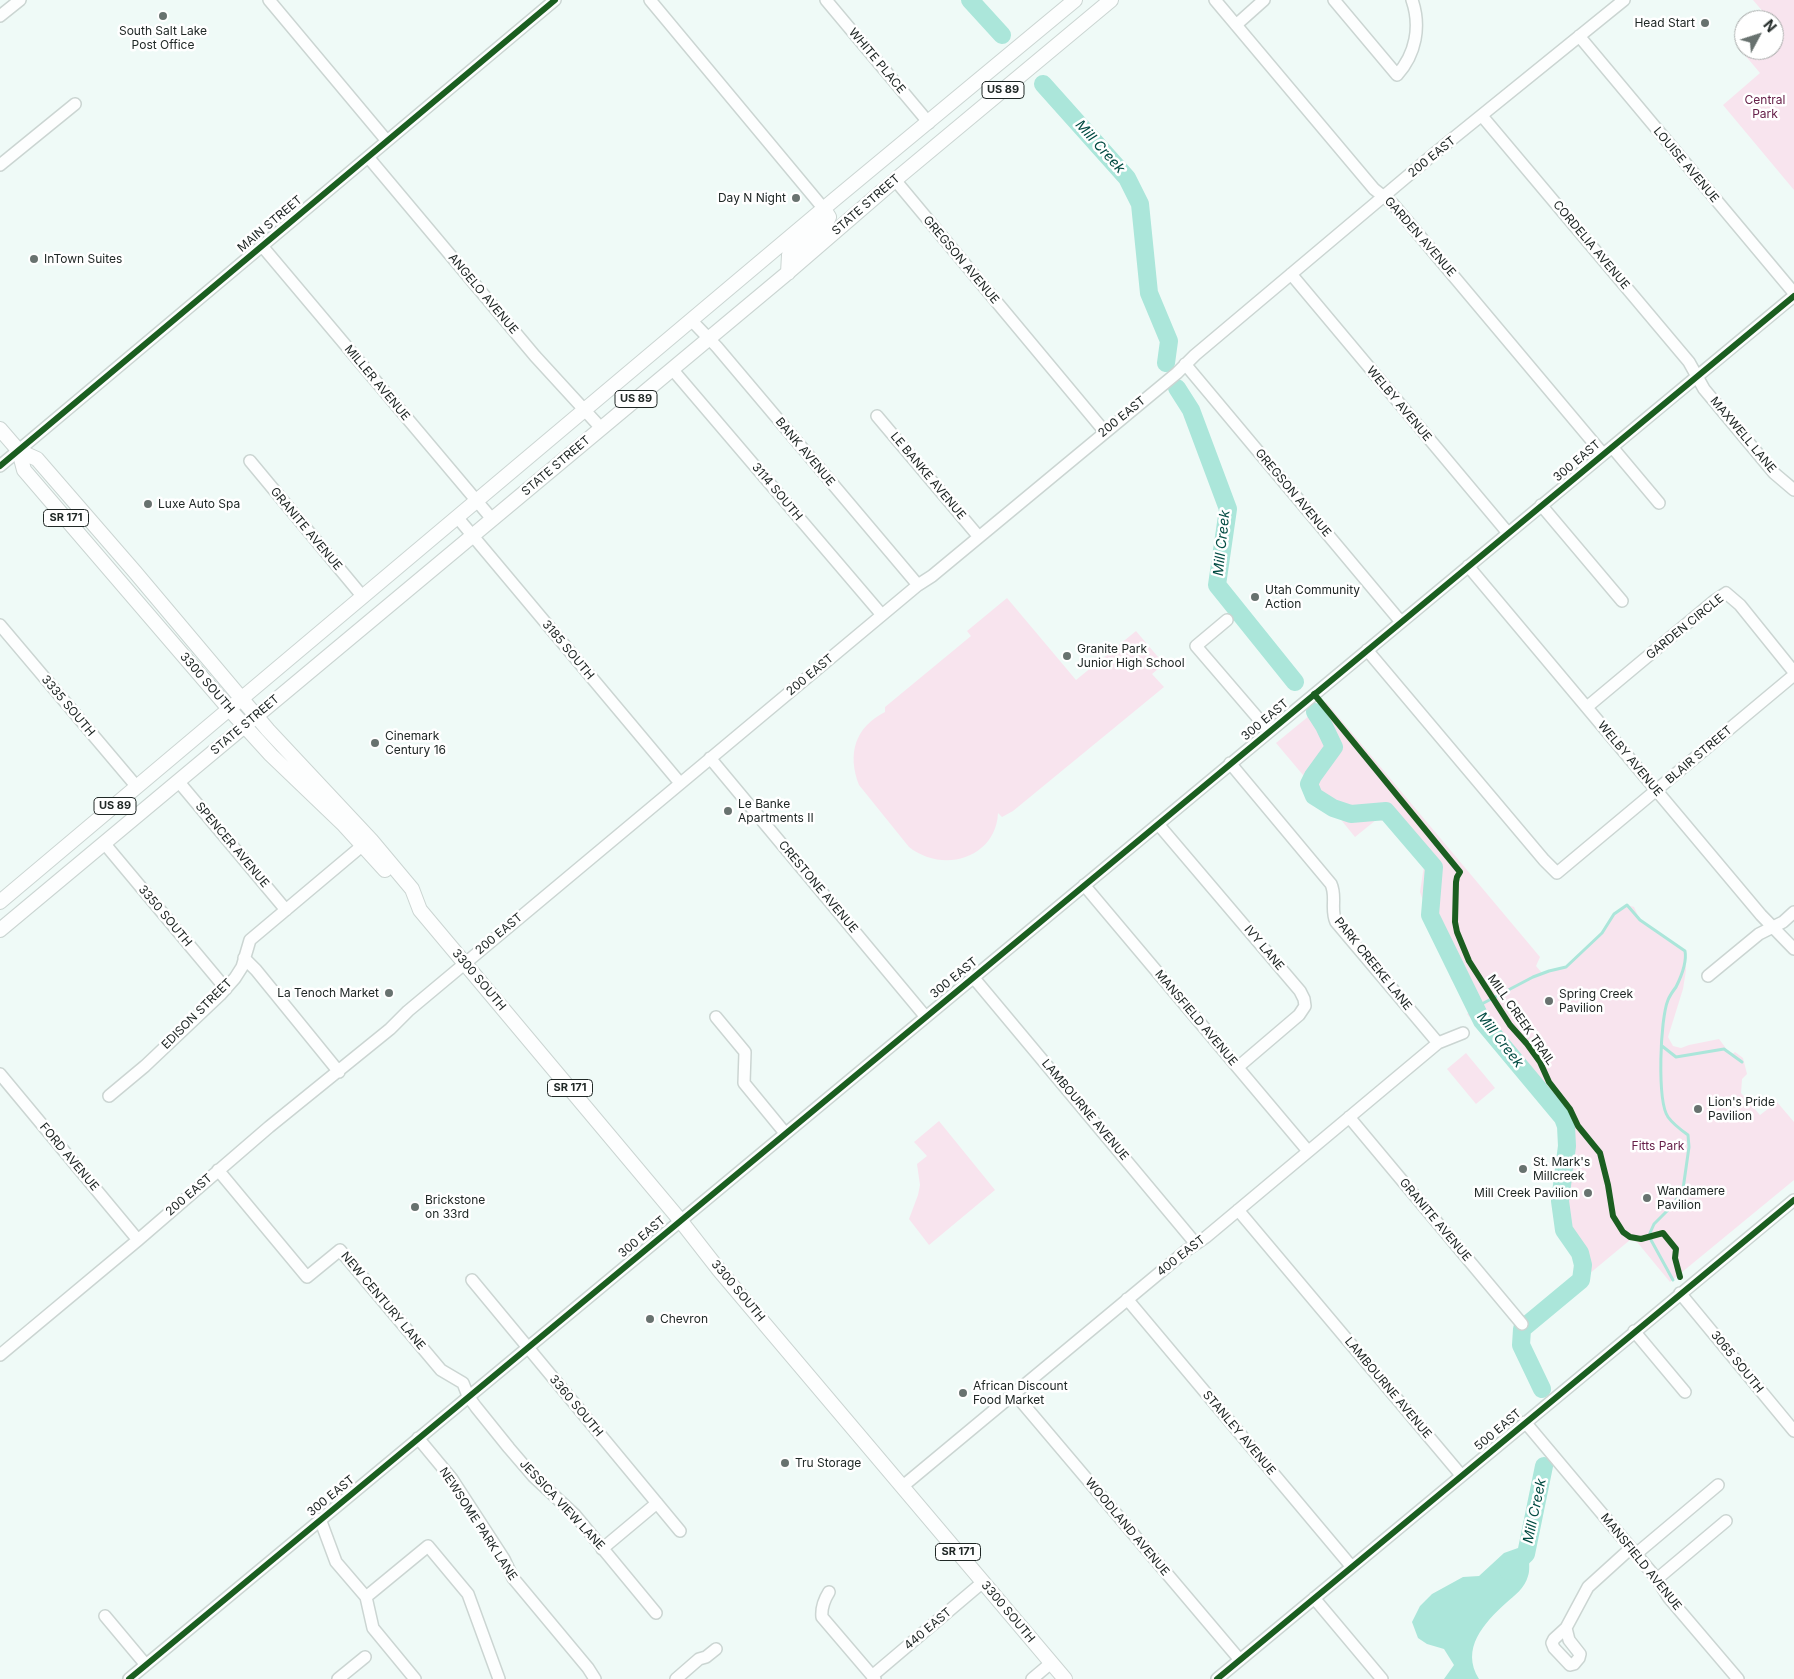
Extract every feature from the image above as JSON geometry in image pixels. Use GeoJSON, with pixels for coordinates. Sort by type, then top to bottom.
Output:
{"type":"FeatureCollection","features":[{"type":"Feature","properties":{"kind":"main road","name":"STATE STREET"},"geometry":{"type":"LineString","coordinates":[[0,902],[1075,0]]}},
{"type":"Feature","properties":{"kind":"main road","name":"STATE STREET"},"geometry":{"type":"LineString","coordinates":[[0,930],[788,273],[895,180],[1111,0]]}},
{"type":"Feature","properties":{"kind":"main road"},"geometry":{"type":"LineString","coordinates":[[788,273],[789,255],[826,223],[829,217],[824,209]]}},
{"type":"Feature","properties":{"kind":"main road","name":"3300 SOUTH"},"geometry":{"type":"LineString","coordinates":[[0,429],[19,450],[37,459],[284,749],[371,840],[412,889],[420,910],[1065,1679]]}},
{"type":"Feature","properties":{"kind":"main road","name":"3300 SOUTH"},"geometry":{"type":"LineString","coordinates":[[19,450],[24,470],[230,710],[271,755],[344,824],[406,895],[416,900]]}},
{"type":"Feature","properties":{"kind":"street"},"geometry":{"type":"LineString","coordinates":[[0,16],[20,0]]}},
{"type":"Feature","properties":{"kind":"street"},"geometry":{"type":"LineString","coordinates":[[268,0],[387,141]]}},
{"type":"Feature","properties":{"kind":"street","name":"MAIN STREET"},"geometry":{"type":"LineString","coordinates":[[0,466],[555,0]]}},
{"type":"Feature","properties":{"kind":"street"},"geometry":{"type":"LineString","coordinates":[[650,0],[824,209]]}},
{"type":"Feature","properties":{"kind":"street","name":"WHITE PLACE"},"geometry":{"type":"LineString","coordinates":[[826,0],[929,123]]}},
{"type":"Feature","properties":{"kind":"street","name":"GARDEN AVENUE"},"geometry":{"type":"LineString","coordinates":[[1215,0],[1374,190],[1393,204],[1607,450],[1659,503]]}},
{"type":"Feature","properties":{"kind":"street"},"geometry":{"type":"LineString","coordinates":[[1236,25],[1264,0]]}},
{"type":"Feature","properties":{"kind":"street"},"geometry":{"type":"LineString","coordinates":[[1334,0],[1397,75],[1407,62],[1414,44],[1417,25],[1412,0]]}},
{"type":"Feature","properties":{"kind":"street","name":"200 EAST"},"geometry":{"type":"LineString","coordinates":[[0,1355],[710,758],[1105,432],[1384,196],[1624,0]]}},
{"type":"Feature","properties":{"kind":"street","name":"LOUISE AVENUE"},"geometry":{"type":"LineString","coordinates":[[1579,36],[1794,294]]}},
{"type":"Feature","properties":{"kind":"street"},"geometry":{"type":"LineString","coordinates":[[0,165],[75,104]]}},
{"type":"Feature","properties":{"kind":"street","name":"CORDELIA AVENUE"},"geometry":{"type":"LineString","coordinates":[[1482,116],[1689,362],[1697,376]]}},
{"type":"Feature","properties":{"kind":"street","name":"ANGELO AVENUE"},"geometry":{"type":"LineString","coordinates":[[368,157],[535,356],[601,428]]}},
{"type":"Feature","properties":{"kind":"street","name":"GREGSON AVENUE"},"geometry":{"type":"LineString","coordinates":[[895,180],[1105,432]]}},
{"type":"Feature","properties":{"kind":"street","name":"MILLER AVENUE"},"geometry":{"type":"LineString","coordinates":[[262,246],[492,519]]}},
{"type":"Feature","properties":{"kind":"street","name":"WELBY AVENUE"},"geometry":{"type":"LineString","coordinates":[[1291,274],[1508,533]]}},
{"type":"Feature","properties":{"kind":"street","name":"300 EAST"},"geometry":{"type":"LineString","coordinates":[[129,1679],[1794,294]]}},
{"type":"Feature","properties":{"kind":"street","name":"BANK AVENUE"},"geometry":{"type":"LineString","coordinates":[[692,321],[918,585]]}},
{"type":"Feature","properties":{"kind":"street","name":"GREGSON AVENUE"},"geometry":{"type":"LineString","coordinates":[[1185,364],[1401,622]]}},
{"type":"Feature","properties":{"kind":"street","name":"3114 SOUTH"},"geometry":{"type":"LineString","coordinates":[[672,370],[882,615]]}},
{"type":"Feature","properties":{"kind":"street","name":"MAXWELL LANE"},"geometry":{"type":"LineString","coordinates":[[1697,376],[1704,389],[1774,473],[1794,490]]}},
{"type":"Feature","properties":{"kind":"street","name":"LE BANKE AVENUE"},"geometry":{"type":"LineString","coordinates":[[877,416],[979,537]]}},
{"type":"Feature","properties":{"kind":"street","name":"GRANITE AVENUE"},"geometry":{"type":"LineString","coordinates":[[250,461],[363,597]]}},
{"type":"Feature","properties":{"kind":"street"},"geometry":{"type":"LineString","coordinates":[[1541,505],[1622,601]]}},
{"type":"Feature","properties":{"kind":"street","name":"3185 SOUTH"},"geometry":{"type":"LineString","coordinates":[[457,517],[680,784]]}},
{"type":"Feature","properties":{"kind":"street","name":"WELBY AVENUE"},"geometry":{"type":"LineString","coordinates":[[1468,566],[1755,908],[1794,949]]}},
{"type":"Feature","properties":{"kind":"street","name":"GARDEN CIRCLE"},"geometry":{"type":"LineString","coordinates":[[1587,708],[1726,593],[1740,605],[1794,674]]}},
{"type":"Feature","properties":{"kind":"street"},"geometry":{"type":"LineString","coordinates":[[1227,620],[1196,646],[1269,732]]}},
{"type":"Feature","properties":{"kind":"street","name":"3335 SOUTH"},"geometry":{"type":"LineString","coordinates":[[0,625],[137,787]]}},
{"type":"Feature","properties":{"kind":"street","name":"BLAIR STREET"},"geometry":{"type":"LineString","coordinates":[[1367,650],[1557,873],[1794,674]]}},
{"type":"Feature","properties":{"kind":"street","name":"CRESTONE AVENUE"},"geometry":{"type":"LineString","coordinates":[[710,758],[925,1016]]}},
{"type":"Feature","properties":{"kind":"street","name":"PARK CREEKE LANE"},"geometry":{"type":"LineString","coordinates":[[1230,764],[1331,884],[1334,892],[1333,913],[1336,922],[1438,1043]]}},
{"type":"Feature","properties":{"kind":"street","name":"SPENCER AVENUE"},"geometry":{"type":"LineString","coordinates":[[178,781],[286,910]]}},
{"type":"Feature","properties":{"kind":"street","name":"IVY LANE"},"geometry":{"type":"LineString","coordinates":[[1158,824],[1300,991],[1304,999],[1305,1006],[1299,1015],[1238,1067]]}},
{"type":"Feature","properties":{"kind":"street","name":"3350 SOUTH"},"geometry":{"type":"LineString","coordinates":[[104,843],[226,989]]}},
{"type":"Feature","properties":{"kind":"street","name":"EDISON STREET"},"geometry":{"type":"LineString","coordinates":[[109,1096],[145,1066],[226,989],[242,967],[250,940],[363,845]]}},
{"type":"Feature","properties":{"kind":"street","name":"MANSFIELD AVENUE"},"geometry":{"type":"LineString","coordinates":[[1084,885],[1308,1151]]}},
{"type":"Feature","properties":{"kind":"street"},"geometry":{"type":"LineString","coordinates":[[1708,976],[1759,934],[1783,922],[1794,912]]}},
{"type":"Feature","properties":{"kind":"street"},"geometry":{"type":"LineString","coordinates":[[244,958],[256,970],[338,1072]]}},
{"type":"Feature","properties":{"kind":"street","name":"LAMBOURNE AVENUE"},"geometry":{"type":"LineString","coordinates":[[973,977],[1196,1244]]}},
{"type":"Feature","properties":{"kind":"street"},"geometry":{"type":"LineString","coordinates":[[716,1017],[745,1052],[744,1083],[785,1133]]}},
{"type":"Feature","properties":{"kind":"street","name":"400 EAST"},"geometry":{"type":"LineString","coordinates":[[903,1486],[1438,1043],[1463,1033]]}},
{"type":"Feature","properties":{"kind":"street","name":"FORD AVENUE"},"geometry":{"type":"LineString","coordinates":[[0,1074],[138,1240]]}},
{"type":"Feature","properties":{"kind":"street","name":"GRANITE AVENUE"},"geometry":{"type":"LineString","coordinates":[[1348,1117],[1522,1324]]}},
{"type":"Feature","properties":{"kind":"street","name":"NEW CENTURY LANE"},"geometry":{"type":"LineString","coordinates":[[218,1170],[307,1278],[340,1250],[441,1370],[463,1383],[468,1396]]}},
{"type":"Feature","properties":{"kind":"street","name":"500 EAST"},"geometry":{"type":"LineString","coordinates":[[1217,1679],[1794,1200]]}},
{"type":"Feature","properties":{"kind":"street","name":"LAMBOURNE AVENUE"},"geometry":{"type":"LineString","coordinates":[[1238,1210],[1461,1475]]}},
{"type":"Feature","properties":{"kind":"street","name":"3360 SOUTH"},"geometry":{"type":"LineString","coordinates":[[472,1280],[680,1530]]}},
{"type":"Feature","properties":{"kind":"street","name":"3065 SOUTH"},"geometry":{"type":"LineString","coordinates":[[1680,1293],[1794,1431]]}},
{"type":"Feature","properties":{"kind":"street","name":"STANLEY AVENUE"},"geometry":{"type":"LineString","coordinates":[[1127,1300],[1351,1566]]}},
{"type":"Feature","properties":{"kind":"street"},"geometry":{"type":"LineString","coordinates":[[1634,1331],[1685,1392]]}},
{"type":"Feature","properties":{"kind":"street","name":"WOODLAND AVENUE"},"geometry":{"type":"LineString","coordinates":[[1014,1394],[1240,1660]]}},
{"type":"Feature","properties":{"kind":"street","name":"JESSICA VIEW LANE"},"geometry":{"type":"LineString","coordinates":[[468,1396],[533,1476],[569,1510],[656,1614]]}},
{"type":"Feature","properties":{"kind":"street","name":"MANSFIELD AVENUE"},"geometry":{"type":"LineString","coordinates":[[1525,1422],[1634,1551],[1657,1579],[1669,1598],[1738,1679]]}},
{"type":"Feature","properties":{"kind":"street","name":"NEWSOME PARK LANE"},"geometry":{"type":"LineString","coordinates":[[418,1438],[452,1479],[504,1559],[513,1578],[596,1679]]}},
{"type":"Feature","properties":{"kind":"street"},"geometry":{"type":"LineString","coordinates":[[1566,1628],[1588,1587],[1718,1485]]}},
{"type":"Feature","properties":{"kind":"street"},"geometry":{"type":"LineString","coordinates":[[602,1549],[657,1503]]}},
{"type":"Feature","properties":{"kind":"street"},"geometry":{"type":"LineString","coordinates":[[320,1519],[336,1562],[366,1597],[373,1628],[415,1679]]}},
{"type":"Feature","properties":{"kind":"street"},"geometry":{"type":"LineString","coordinates":[[1657,1579],[1726,1521]]}},
{"type":"Feature","properties":{"kind":"street"},"geometry":{"type":"LineString","coordinates":[[366,1597],[428,1546],[468,1594],[499,1679]]}},
{"type":"Feature","properties":{"kind":"street","name":"440 EAST"},"geometry":{"type":"LineString","coordinates":[[874,1677],[983,1582]]}},
{"type":"Feature","properties":{"kind":"street"},"geometry":{"type":"LineString","coordinates":[[829,1592],[824,1600],[821,1612],[822,1617],[874,1677]]}},
{"type":"Feature","properties":{"kind":"street"},"geometry":{"type":"LineString","coordinates":[[1314,1598],[1382,1679]]}},
{"type":"Feature","properties":{"kind":"street"},"geometry":{"type":"LineString","coordinates":[[105,1616],[146,1665]]}},
{"type":"Feature","properties":{"kind":"street"},"geometry":{"type":"LineString","coordinates":[[676,1679],[699,1659],[706,1657],[716,1648]]}},
{"type":"Feature","properties":{"kind":"street"},"geometry":{"type":"LineString","coordinates":[[338,1679],[365,1657]]}},
{"type":"Feature","properties":{"kind":"street"},"geometry":{"type":"LineString","coordinates":[[1032,1679],[1051,1663]]}},
{"type":"Feature","properties":{"kind":"green space","name":"Central Park"},"geometry":{"type":"Polygon","coordinates":[[[1753,0],[1794,0],[1794,190],[1723,105],[1760,73],[1749,60],[1784,60],[1784,10],[1762,10],[1753,0]]]}},
{"type":"Feature","properties":{"kind":"green space"},"geometry":{"type":"Polygon","coordinates":[[[1007,598],[1076,680],[1136,631],[1164,664],[1152,674],[1164,687],[1013,811],[1002,817],[998,813],[995,828],[988,841],[978,851],[966,857],[952,860],[937,859],[923,855],[909,847],[859,785],[854,763],[856,743],[867,725],[885,712],[885,707],[971,636],[967,631],[1007,598]]]}},
{"type":"Feature","properties":{"kind":"green space","name":"Fitts Park"},"geometry":{"type":"Polygon","coordinates":[[[1326,702],[1540,957],[1536,966],[1542,973],[1566,967],[1602,933],[1614,914],[1627,905],[1634,907],[1640,920],[1685,951],[1686,970],[1683,989],[1668,1037],[1673,1046],[1681,1048],[1719,1039],[1731,1055],[1735,1052],[1743,1058],[1747,1074],[1742,1079],[1741,1093],[1760,1115],[1777,1102],[1794,1122],[1794,1180],[1670,1282],[1637,1242],[1630,1240],[1583,1279],[1581,1265],[1564,1237],[1558,1220],[1556,1190],[1560,1158],[1560,1137],[1558,1127],[1554,1117],[1467,1014],[1473,1008],[1451,979],[1435,934],[1426,924],[1430,921],[1420,892],[1424,866],[1386,821],[1376,820],[1355,837],[1335,813],[1308,795],[1303,784],[1303,775],[1276,743],[1326,702]]]}},
{"type":"Feature","properties":{"kind":"green space"},"geometry":{"type":"Polygon","coordinates":[[[1466,1053],[1495,1088],[1476,1104],[1447,1069],[1466,1053]]]}},
{"type":"Feature","properties":{"kind":"green space"},"geometry":{"type":"Polygon","coordinates":[[[939,1121],[995,1190],[929,1245],[909,1219],[920,1185],[917,1164],[927,1156],[914,1142],[939,1121]]]}},
{"type":"Feature","properties":{"kind":"shaded area"},"geometry":{"type":"Polygon","coordinates":[[[1518,1548],[1529,1557],[1529,1574],[1522,1588],[1490,1619],[1477,1637],[1472,1657],[1479,1679],[1444,1679],[1454,1665],[1444,1649],[1427,1644],[1418,1638],[1412,1622],[1420,1606],[1432,1594],[1463,1577],[1479,1576],[1504,1553],[1518,1548]]]}},
{"type":"Feature","properties":{"kind":"waterway","name":"Mill Creek"},"geometry":{"type":"LineString","coordinates":[[970,0],[1002,35]]}},
{"type":"Feature","properties":{"kind":"waterway","name":"Mill Creek"},"geometry":{"type":"LineString","coordinates":[[1043,84],[1127,178],[1140,204],[1149,293],[1169,341],[1166,363]]}},
{"type":"Feature","properties":{"kind":"waterway","name":"Mill Creek"},"geometry":{"type":"LineString","coordinates":[[1177,388],[1191,410],[1228,509],[1217,585],[1295,682]]}},
{"type":"Feature","properties":{"kind":"waterway","name":"Mill Creek"},"geometry":{"type":"LineString","coordinates":[[1315,712],[1334,747],[1309,784],[1314,796],[1333,808],[1351,814],[1386,811],[1434,867],[1430,915],[1482,1021],[1563,1118],[1566,1126],[1567,1146],[1560,1201],[1564,1230],[1580,1253],[1583,1265],[1581,1280],[1522,1329],[1521,1345],[1542,1389]]}},
{"type":"Feature","properties":{"kind":"waterway"},"geometry":{"type":"LineString","coordinates":[[1476,1007],[1533,977],[1566,967],[1602,933],[1614,914],[1627,905],[1640,920],[1685,951],[1682,974],[1669,998],[1665,1010],[1661,1078],[1662,1095],[1668,1117],[1688,1135],[1689,1147],[1683,1189],[1672,1206],[1654,1224],[1650,1233],[1651,1240],[1673,1280]]}},
{"type":"Feature","properties":{"kind":"waterway"},"geometry":{"type":"LineString","coordinates":[[1662,1046],[1676,1057],[1724,1049],[1742,1062]]}},
{"type":"Feature","properties":{"kind":"waterway","name":"Mill Creek"},"geometry":{"type":"LineString","coordinates":[[1508,1571],[1526,1554],[1544,1466]]}},
{"type":"Feature","properties":{"kind":"cycle path"},"geometry":{"type":"LineString","coordinates":[[0,466],[555,0]]}},
{"type":"Feature","properties":{"kind":"cycle path"},"geometry":{"type":"LineString","coordinates":[[129,1679],[1794,296]]}},
{"type":"Feature","properties":{"kind":"cycle path","name":"MILL CREEK TRAIL"},"geometry":{"type":"LineString","coordinates":[[1314,694],[1460,872],[1456,882],[1455,922],[1469,961],[1510,1025],[1540,1062],[1549,1082],[1570,1109],[1578,1126],[1600,1153],[1613,1216],[1623,1232],[1630,1237],[1641,1239],[1663,1233],[1676,1249],[1675,1258],[1680,1277]]}},
{"type":"Feature","properties":{"kind":"cycle path"},"geometry":{"type":"LineString","coordinates":[[1217,1679],[1794,1200]]}},
{"type":"Feature","properties":{"kind":"place","name":"South Salt Lake Post Office"},"geometry":{"type":"Point","coordinates":[163,16]}},
{"type":"Feature","properties":{"kind":"place","name":"Head Start"},"geometry":{"type":"Point","coordinates":[1705,23]}},
{"type":"Feature","properties":{"kind":"place","name":"Day N Night"},"geometry":{"type":"Point","coordinates":[796,198]}},
{"type":"Feature","properties":{"kind":"place","name":"InTown Suites"},"geometry":{"type":"Point","coordinates":[34,259]}},
{"type":"Feature","properties":{"kind":"place","name":"Luxe Auto Spa"},"geometry":{"type":"Point","coordinates":[148,504]}},
{"type":"Feature","properties":{"kind":"place","name":"Utah Community Action"},"geometry":{"type":"Point","coordinates":[1255,597]}},
{"type":"Feature","properties":{"kind":"place","name":"Granite Park Junior High School"},"geometry":{"type":"Point","coordinates":[1067,656]}},
{"type":"Feature","properties":{"kind":"place","name":"Cinemark Century 16"},"geometry":{"type":"Point","coordinates":[375,743]}},
{"type":"Feature","properties":{"kind":"place","name":"Le Banke Apartments II"},"geometry":{"type":"Point","coordinates":[728,811]}},
{"type":"Feature","properties":{"kind":"place","name":"La Tenoch Market"},"geometry":{"type":"Point","coordinates":[389,993]}},
{"type":"Feature","properties":{"kind":"place","name":"Spring Creek Pavilion"},"geometry":{"type":"Point","coordinates":[1549,1001]}},
{"type":"Feature","properties":{"kind":"place","name":"Lion's Pride Pavilion"},"geometry":{"type":"Point","coordinates":[1698,1109]}},
{"type":"Feature","properties":{"kind":"place","name":"St. Mark's Millcreek"},"geometry":{"type":"Point","coordinates":[1523,1169]}},
{"type":"Feature","properties":{"kind":"place","name":"Mill Creek Pavilion"},"geometry":{"type":"Point","coordinates":[1588,1193]}},
{"type":"Feature","properties":{"kind":"place","name":"Wandamere Pavilion"},"geometry":{"type":"Point","coordinates":[1647,1198]}},
{"type":"Feature","properties":{"kind":"place","name":"Brickstone on 33rd"},"geometry":{"type":"Point","coordinates":[415,1207]}},
{"type":"Feature","properties":{"kind":"place","name":"Chevron"},"geometry":{"type":"Point","coordinates":[650,1319]}},
{"type":"Feature","properties":{"kind":"place","name":"African Discount Food Market"},"geometry":{"type":"Point","coordinates":[963,1393]}},
{"type":"Feature","properties":{"kind":"place","name":"Tru Storage"},"geometry":{"type":"Point","coordinates":[785,1463]}}]}
